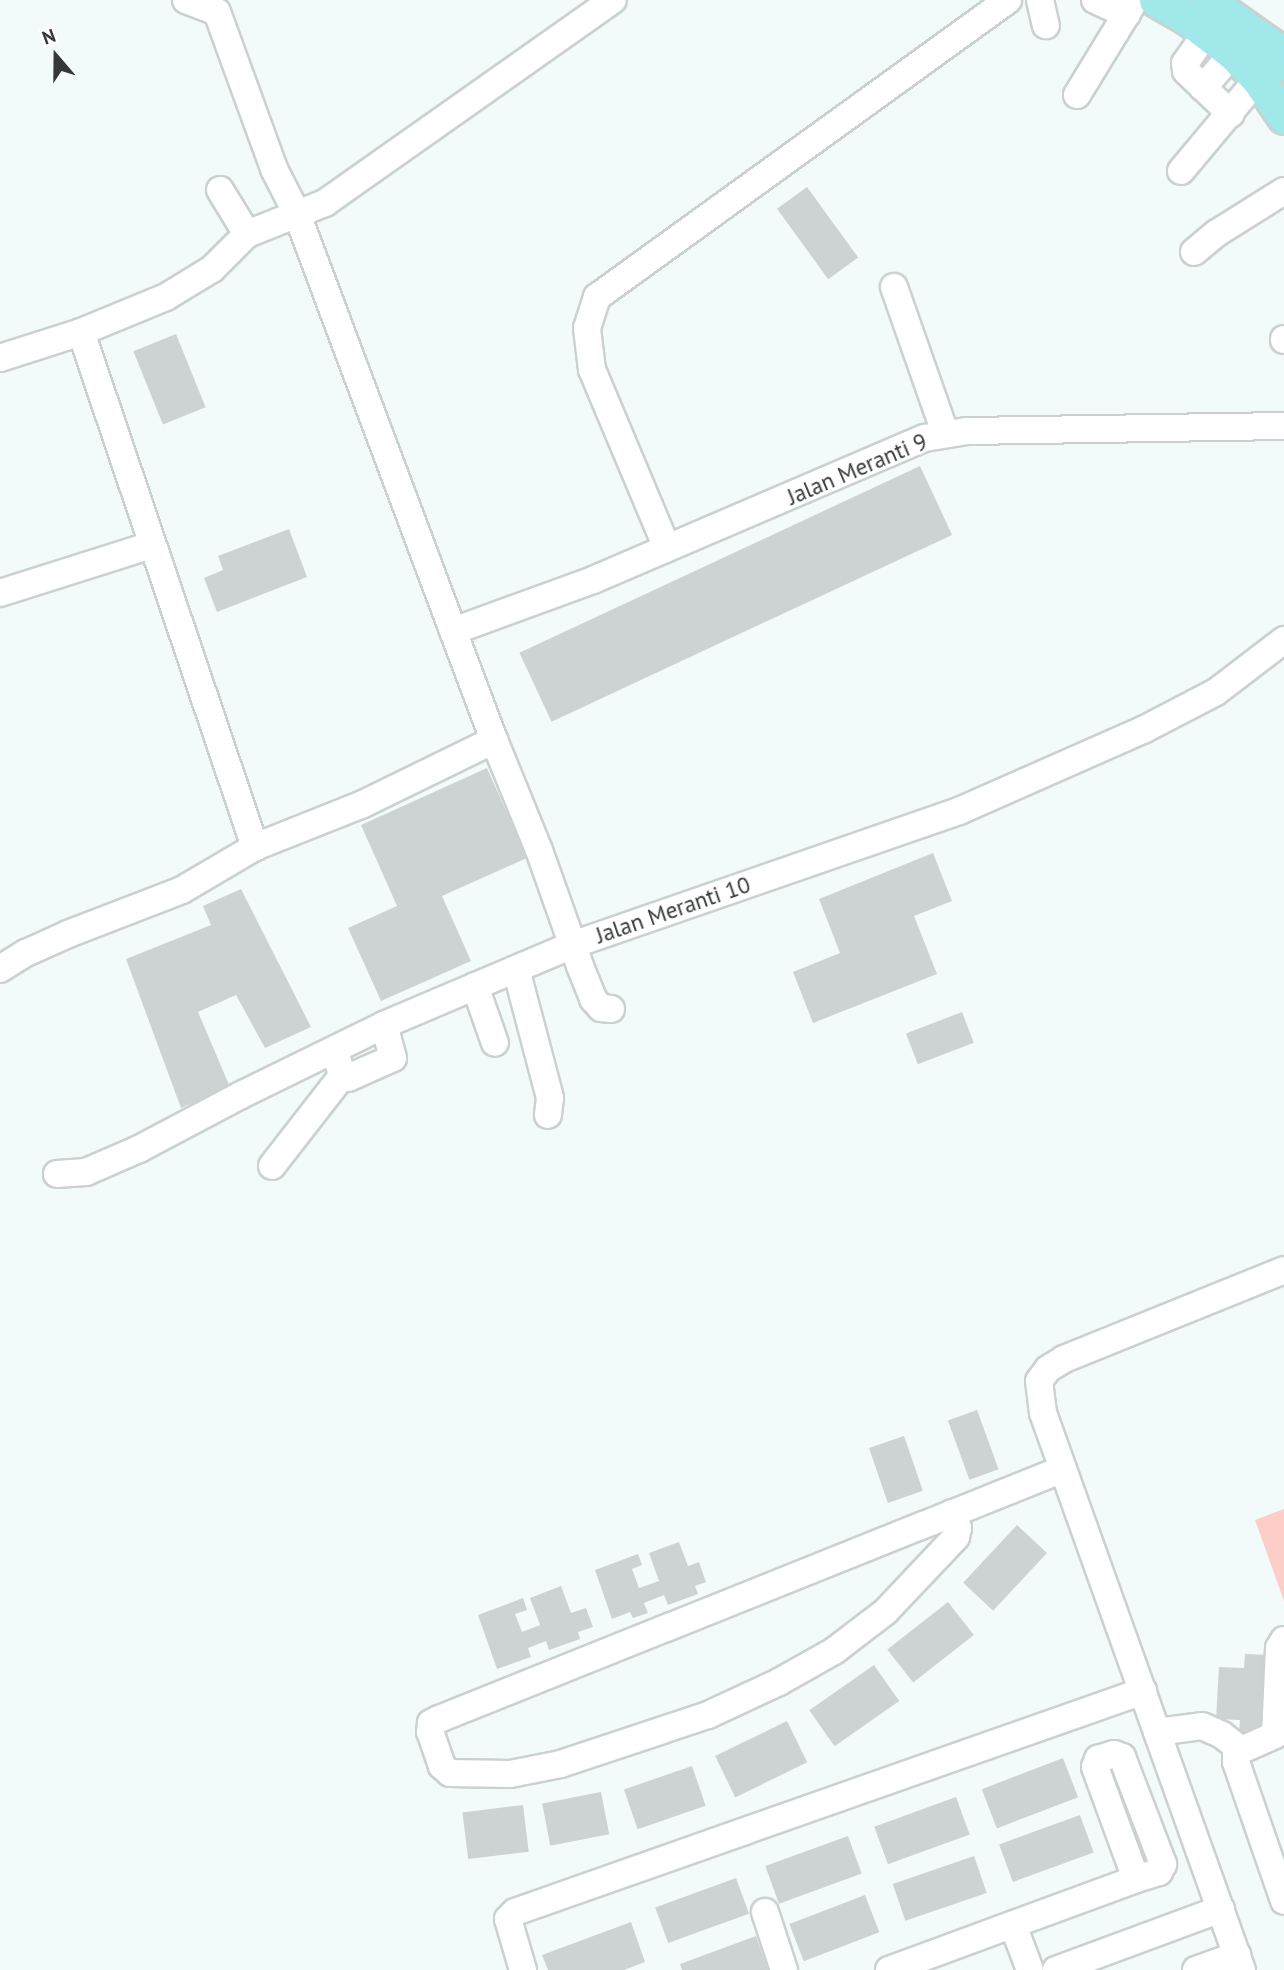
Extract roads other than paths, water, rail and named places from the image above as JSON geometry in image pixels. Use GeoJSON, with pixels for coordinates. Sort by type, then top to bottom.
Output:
{"type":"FeatureCollection","features":[{"type":"Feature","properties":{"kind":"main road"},"geometry":{"type":"LineString","coordinates":[[1156,0],[1207,16],[1274,56],[1284,117]]}},
{"type":"Feature","properties":{"kind":"main road"},"geometry":{"type":"LineString","coordinates":[[1207,16],[1233,53],[1274,56]]}},
{"type":"Feature","properties":{"kind":"street"},"geometry":{"type":"LineString","coordinates":[[186,0],[227,6],[274,169],[297,214],[494,740],[575,944],[593,999],[601,1008],[611,1009]]}},
{"type":"Feature","properties":{"kind":"street"},"geometry":{"type":"LineString","coordinates":[[0,358],[81,332],[166,297],[212,269],[247,234],[325,203],[613,0]]}},
{"type":"Feature","properties":{"kind":"street"},"geometry":{"type":"LineString","coordinates":[[667,548],[592,370],[587,328],[597,297],[628,272],[836,127],[1008,0]]}},
{"type":"Feature","properties":{"kind":"street"},"geometry":{"type":"LineString","coordinates":[[1076,94],[1131,8],[1095,0]]}},
{"type":"Feature","properties":{"kind":"street"},"geometry":{"type":"LineString","coordinates":[[1207,16],[1185,63],[1186,71],[1231,114]]}},
{"type":"Feature","properties":{"kind":"street"},"geometry":{"type":"LineString","coordinates":[[1203,88],[1233,53]]}},
{"type":"Feature","properties":{"kind":"street"},"geometry":{"type":"LineString","coordinates":[[1181,171],[1231,114],[1274,56]]}},
{"type":"Feature","properties":{"kind":"street"},"geometry":{"type":"LineString","coordinates":[[220,190],[247,234]]}},
{"type":"Feature","properties":{"kind":"street"},"geometry":{"type":"LineString","coordinates":[[1195,252],[1217,233],[1284,191]]}},
{"type":"Feature","properties":{"kind":"street"},"geometry":{"type":"LineString","coordinates":[[894,287],[945,433]]}},
{"type":"Feature","properties":{"kind":"street"},"geometry":{"type":"LineString","coordinates":[[81,332],[255,848]]}},
{"type":"Feature","properties":{"kind":"street","name":"Jalan Meranti 9"},"geometry":{"type":"LineString","coordinates":[[453,631],[593,580],[925,438],[945,433],[1284,426]]}},
{"type":"Feature","properties":{"kind":"street"},"geometry":{"type":"LineString","coordinates":[[0,593],[151,545]]}},
{"type":"Feature","properties":{"kind":"street","name":"Jalan Meranti 10"},"geometry":{"type":"LineString","coordinates":[[57,1174],[86,1172],[139,1149],[241,1095],[384,1025],[575,944],[959,811],[1143,730],[1216,692],[1284,640]]}},
{"type":"Feature","properties":{"kind":"street"},"geometry":{"type":"LineString","coordinates":[[0,969],[26,953],[68,934],[182,890],[255,848],[363,804],[494,740]]}},
{"type":"Feature","properties":{"kind":"street"},"geometry":{"type":"LineString","coordinates":[[516,969],[550,1098],[548,1115]]}},
{"type":"Feature","properties":{"kind":"street"},"geometry":{"type":"LineString","coordinates":[[475,986],[495,1043]]}},
{"type":"Feature","properties":{"kind":"street"},"geometry":{"type":"LineString","coordinates":[[342,1076],[348,1078],[393,1058],[384,1025]]}},
{"type":"Feature","properties":{"kind":"street"},"geometry":{"type":"LineString","coordinates":[[335,1050],[342,1076]]}},
{"type":"Feature","properties":{"kind":"street"},"geometry":{"type":"LineString","coordinates":[[272,1166],[342,1076]]}},
{"type":"Feature","properties":{"kind":"street"},"geometry":{"type":"LineString","coordinates":[[1196,1970],[1240,1963],[1063,1469],[1040,1398],[1040,1381],[1048,1369],[1064,1359],[1284,1270]]}},
{"type":"Feature","properties":{"kind":"street"},"geometry":{"type":"LineString","coordinates":[[952,1513],[958,1528],[956,1536],[885,1612],[834,1651],[779,1682],[708,1715],[561,1764],[498,1774],[450,1773],[442,1766],[430,1732],[431,1723],[439,1719],[952,1513],[1063,1469]]}},
{"type":"Feature","properties":{"kind":"street"},"geometry":{"type":"LineString","coordinates":[[1284,1640],[1279,1648],[1279,1735],[1241,1750],[1236,1755],[1236,1762],[1284,1901]]}},
{"type":"Feature","properties":{"kind":"street"},"geometry":{"type":"LineString","coordinates":[[523,1970],[508,1919],[515,1912],[1143,1691]]}},
{"type":"Feature","properties":{"kind":"street"},"geometry":{"type":"LineString","coordinates":[[1157,1732],[1202,1726],[1222,1735],[1241,1750]]}},
{"type":"Feature","properties":{"kind":"street"},"geometry":{"type":"LineString","coordinates":[[889,1970],[1136,1879]]}},
{"type":"Feature","properties":{"kind":"street"},"geometry":{"type":"LineString","coordinates":[[1056,1970],[1221,1909]]}},
{"type":"Feature","properties":{"kind":"street"},"geometry":{"type":"LineString","coordinates":[[765,1912],[784,1970]]}},
{"type":"Feature","properties":{"kind":"street"},"geometry":{"type":"LineString","coordinates":[[1013,1925],[1030,1970]]}}]}
